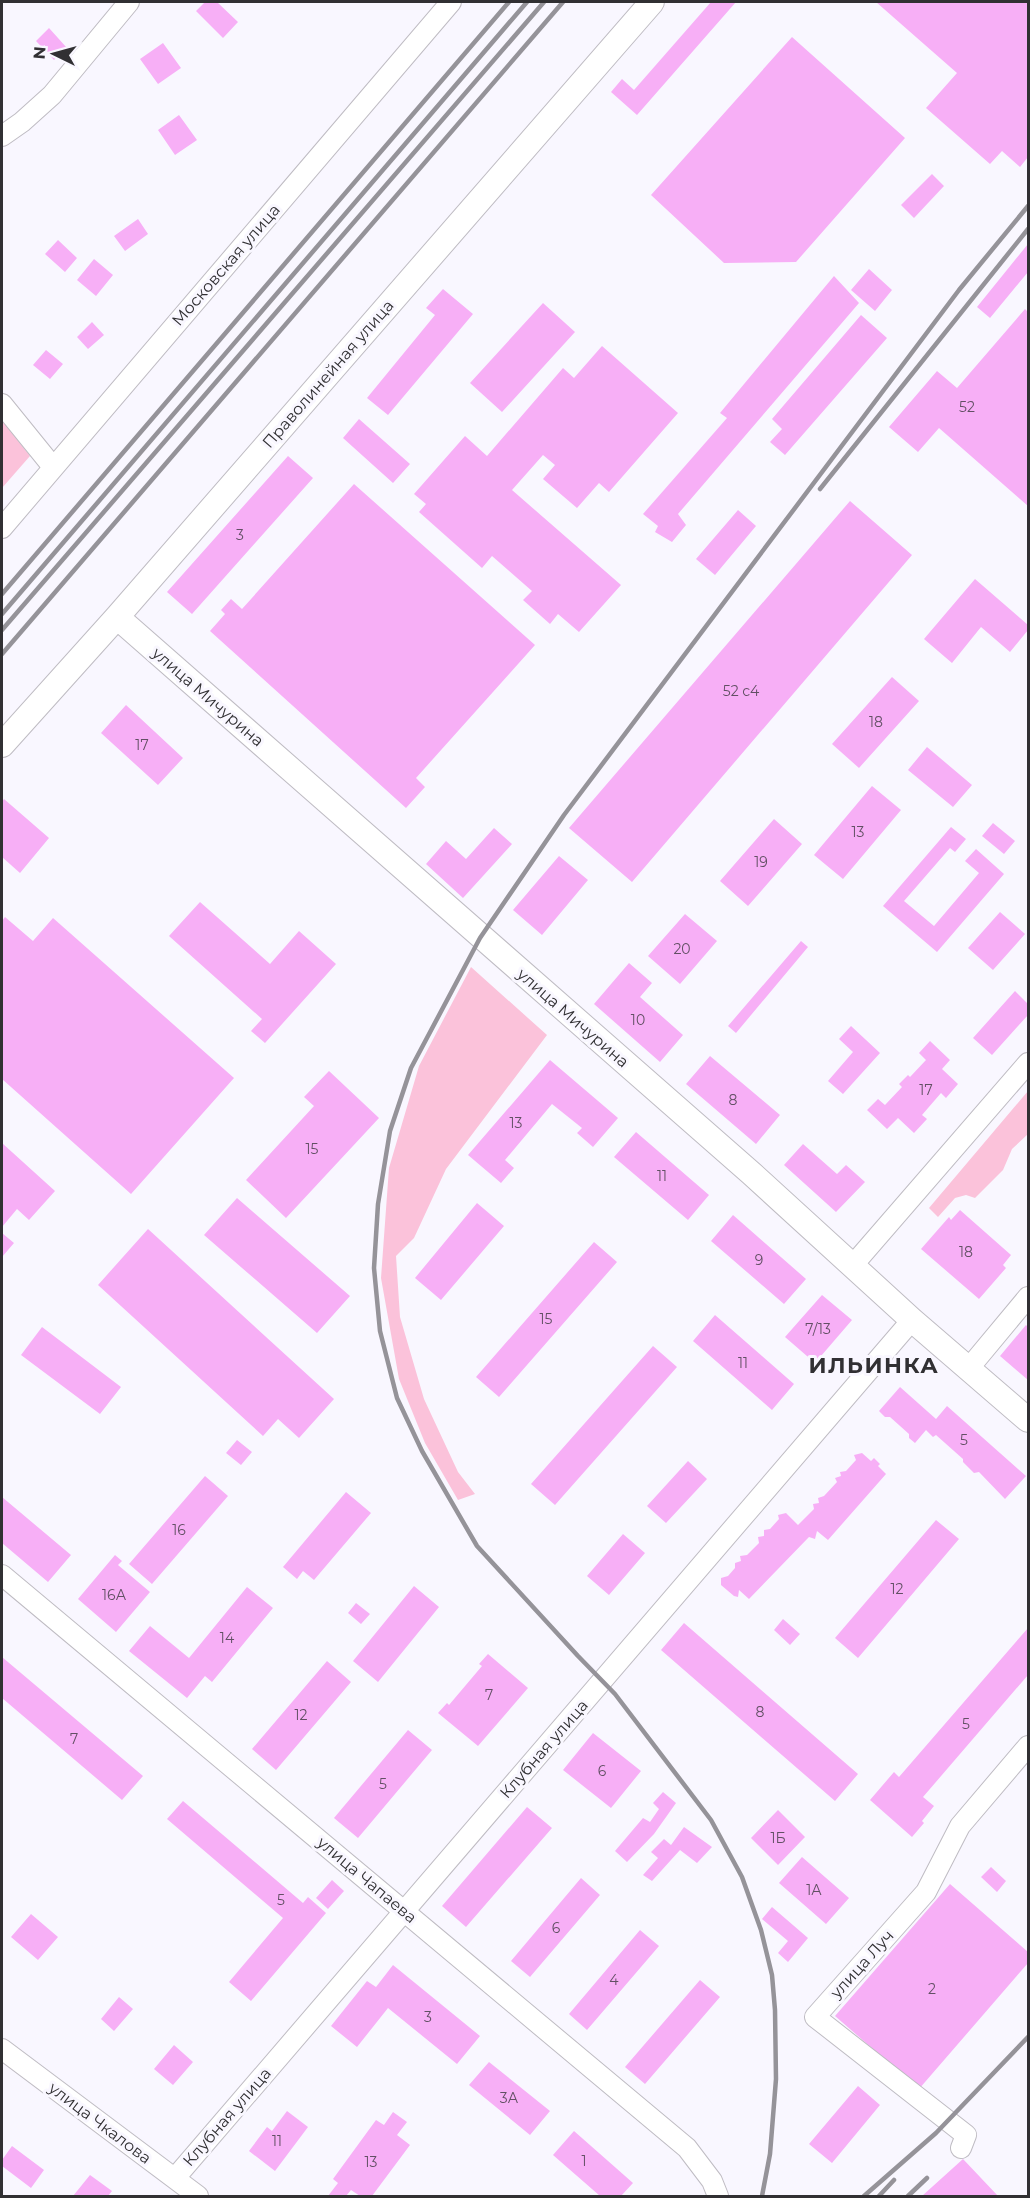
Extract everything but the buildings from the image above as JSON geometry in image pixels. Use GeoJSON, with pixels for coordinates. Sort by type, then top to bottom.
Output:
{"type":"FeatureCollection","features":[{"type":"Feature","properties":{"kind":"main road","name":"Праволинейная улица"},"geometry":{"type":"LineString","coordinates":[[2,745],[117,617],[652,2]]}},
{"type":"Feature","properties":{"kind":"main road","name":"улица Мичурина"},"geometry":{"type":"LineString","coordinates":[[117,617],[742,1166],[912,1320],[1029,1420]]}},
{"type":"Feature","properties":{"kind":"street"},"geometry":{"type":"LineString","coordinates":[[2,136],[22,122],[52,95],[129,2]]}},
{"type":"Feature","properties":{"kind":"street","name":"Московская улица"},"geometry":{"type":"LineString","coordinates":[[2,528],[451,2]]}},
{"type":"Feature","properties":{"kind":"street"},"geometry":{"type":"LineString","coordinates":[[2,404],[53,467]]}},
{"type":"Feature","properties":{"kind":"street"},"geometry":{"type":"LineString","coordinates":[[853,1265],[1029,1063]]}},
{"type":"Feature","properties":{"kind":"street"},"geometry":{"type":"LineString","coordinates":[[969,1368],[1029,1297]]}},
{"type":"Feature","properties":{"kind":"street","name":"Клубная улица"},"geometry":{"type":"LineString","coordinates":[[175,2178],[912,1320]]}},
{"type":"Feature","properties":{"kind":"street","name":"улица Чапаева"},"geometry":{"type":"LineString","coordinates":[[2,1575],[691,2151],[712,2181],[718,2196]]}},
{"type":"Feature","properties":{"kind":"street","name":"улица Луч"},"geometry":{"type":"LineString","coordinates":[[961,2148],[966,2135],[815,2017],[926,1892],[960,1827],[1029,1746]]}},
{"type":"Feature","properties":{"kind":"street","name":"улица Чкалова"},"geometry":{"type":"LineString","coordinates":[[2,2049],[198,2196]]}},
{"type":"Feature","properties":{"kind":"shaded area"},"geometry":{"type":"Polygon","coordinates":[[[2,420],[30,456],[2,488],[2,420]]]}},
{"type":"Feature","properties":{"kind":"shaded area"},"geometry":{"type":"Polygon","coordinates":[[[471,967],[547,1035],[446,1169],[414,1238],[396,1256],[400,1317],[424,1399],[458,1472],[475,1494],[458,1500],[425,1443],[399,1379],[381,1278],[389,1168],[419,1066],[471,967]]]}},
{"type":"Feature","properties":{"kind":"shaded area"},"geometry":{"type":"Polygon","coordinates":[[[1028,1091],[1028,1134],[1012,1149],[1003,1170],[975,1198],[966,1195],[955,1198],[938,1217],[929,1208],[1028,1091]]]}},
{"type":"Feature","properties":{"kind":"railway"},"geometry":{"type":"LineString","coordinates":[[2,594],[509,2]]}},
{"type":"Feature","properties":{"kind":"railway"},"geometry":{"type":"LineString","coordinates":[[2,614],[527,2]]}},
{"type":"Feature","properties":{"kind":"railway"},"geometry":{"type":"LineString","coordinates":[[2,630],[544,2]]}},
{"type":"Feature","properties":{"kind":"railway"},"geometry":{"type":"LineString","coordinates":[[2,654],[563,2]]}},
{"type":"Feature","properties":{"kind":"railway"},"geometry":{"type":"LineString","coordinates":[[762,2196],[770,2154],[776,2079],[775,2010],[772,1975],[761,1930],[742,1877],[711,1820],[615,1694],[477,1546],[422,1451],[397,1398],[380,1331],[374,1268],[378,1204],[390,1131],[411,1068],[480,938],[564,815],[959,290],[1028,206]]}},
{"type":"Feature","properties":{"kind":"railway"},"geometry":{"type":"LineString","coordinates":[[820,489],[1028,229]]}},
{"type":"Feature","properties":{"kind":"railway"},"geometry":{"type":"LineString","coordinates":[[864,2196],[936,2133],[1028,2037]]}},
{"type":"Feature","properties":{"kind":"railway"},"geometry":{"type":"LineString","coordinates":[[908,2196],[927,2178]]}},
{"type":"Feature","properties":{"kind":"railway"},"geometry":{"type":"LineString","coordinates":[[879,2196],[894,2180]]}},
{"type":"Feature","properties":{"kind":"district","name":"ИЛЬИНКА"},"geometry":{"type":"Point","coordinates":[874,1365]}}]}
